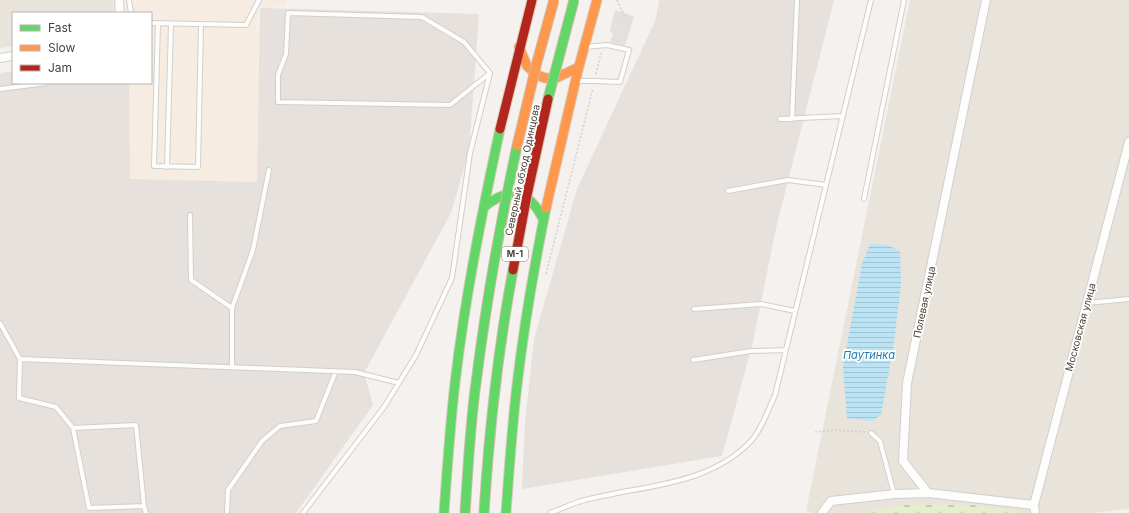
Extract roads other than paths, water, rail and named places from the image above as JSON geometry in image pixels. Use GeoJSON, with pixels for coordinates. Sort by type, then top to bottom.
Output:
{"type":"FeatureCollection","features":[{"type":"Feature","properties":{"kind":"main road"},"geometry":{"type":"LineString","coordinates":[[444,513],[451,424],[474,249],[484,207],[502,114],[532,0]]}},
{"type":"Feature","properties":{"kind":"main road","name":"Северный обход Одинцова"},"geometry":{"type":"LineString","coordinates":[[465,513],[474,404],[482,336],[495,254],[533,78],[554,0]]}},
{"type":"Feature","properties":{"kind":"main road","name":"Северный обход Одинцова"},"geometry":{"type":"LineString","coordinates":[[484,513],[492,421],[514,258],[552,83],[574,0]]}},
{"type":"Feature","properties":{"kind":"main road"},"geometry":{"type":"LineString","coordinates":[[506,513],[512,430],[534,270],[577,68],[597,0]]}},
{"type":"Feature","properties":{"kind":"main road"},"geometry":{"type":"LineString","coordinates":[[520,47],[530,70],[545,78],[556,78],[577,68]]}},
{"type":"Feature","properties":{"kind":"main road"},"geometry":{"type":"LineString","coordinates":[[484,207],[492,199],[501,194],[512,193],[523,195],[532,200],[540,208],[544,218]]}},
{"type":"Feature","properties":{"kind":"street"},"geometry":{"type":"LineString","coordinates":[[119,0],[120,12]]}},
{"type":"Feature","properties":{"kind":"street","name":"Полевая улица"},"geometry":{"type":"LineString","coordinates":[[928,493],[904,460],[907,383],[986,0]]}},
{"type":"Feature","properties":{"kind":"street"},"geometry":{"type":"LineString","coordinates":[[0,58],[12,56]]}},
{"type":"Feature","properties":{"kind":"street","name":"Московская улица"},"geometry":{"type":"LineString","coordinates":[[1035,509],[1129,142]]}},
{"type":"Feature","properties":{"kind":"street"},"geometry":{"type":"LineString","coordinates":[[822,513],[831,501],[895,494],[928,493],[1035,509]]}},
{"type":"Feature","properties":{"kind":"lane"},"geometry":{"type":"LineString","coordinates":[[129,0],[130,12]]}},
{"type":"Feature","properties":{"kind":"lane"},"geometry":{"type":"LineString","coordinates":[[152,23],[246,25],[259,0]]}},
{"type":"Feature","properties":{"kind":"lane"},"geometry":{"type":"LineString","coordinates":[[792,119],[798,0]]}},
{"type":"Feature","properties":{"kind":"lane"},"geometry":{"type":"LineString","coordinates":[[550,513],[578,502],[689,478],[727,461],[752,440],[762,424],[775,395],[871,0]]}},
{"type":"Feature","properties":{"kind":"lane"},"geometry":{"type":"LineString","coordinates":[[864,199],[904,0]]}},
{"type":"Feature","properties":{"kind":"lane"},"geometry":{"type":"LineString","coordinates":[[288,13],[422,17],[464,42],[490,73],[450,105],[278,102],[278,75],[286,54],[288,13]]}},
{"type":"Feature","properties":{"kind":"lane"},"geometry":{"type":"LineString","coordinates":[[158,24],[154,166],[198,167],[201,24]]}},
{"type":"Feature","properties":{"kind":"lane"},"geometry":{"type":"LineString","coordinates":[[167,166],[171,24]]}},
{"type":"Feature","properties":{"kind":"lane"},"geometry":{"type":"LineString","coordinates":[[574,82],[620,82],[629,50],[607,45],[583,47]]}},
{"type":"Feature","properties":{"kind":"lane"},"geometry":{"type":"LineString","coordinates":[[303,513],[384,407],[416,355],[452,278],[470,152],[490,73]]}},
{"type":"Feature","properties":{"kind":"lane"},"geometry":{"type":"LineString","coordinates":[[0,89],[39,84]]}},
{"type":"Feature","properties":{"kind":"lane"},"geometry":{"type":"LineString","coordinates":[[780,119],[843,116]]}},
{"type":"Feature","properties":{"kind":"lane"},"geometry":{"type":"LineString","coordinates":[[232,367],[232,308],[253,250],[268,170]]}},
{"type":"Feature","properties":{"kind":"lane"},"geometry":{"type":"LineString","coordinates":[[728,191],[788,180],[826,185]]}},
{"type":"Feature","properties":{"kind":"lane"},"geometry":{"type":"LineString","coordinates":[[190,215],[190,280],[232,308]]}},
{"type":"Feature","properties":{"kind":"lane"},"geometry":{"type":"LineString","coordinates":[[1087,303],[1129,298]]}},
{"type":"Feature","properties":{"kind":"lane"},"geometry":{"type":"LineString","coordinates":[[694,309],[761,304],[795,311]]}},
{"type":"Feature","properties":{"kind":"lane"},"geometry":{"type":"LineString","coordinates":[[0,323],[20,359],[19,398],[56,407],[73,428],[89,508],[144,506]]}},
{"type":"Feature","properties":{"kind":"lane"},"geometry":{"type":"LineString","coordinates":[[693,360],[751,351],[786,350]]}},
{"type":"Feature","properties":{"kind":"lane"},"geometry":{"type":"LineString","coordinates":[[20,359],[355,372],[399,383]]}},
{"type":"Feature","properties":{"kind":"lane"},"geometry":{"type":"LineString","coordinates":[[227,513],[228,490],[262,441],[280,426],[316,421],[336,371]]}},
{"type":"Feature","properties":{"kind":"lane"},"geometry":{"type":"LineString","coordinates":[[73,428],[136,425],[146,513]]}},
{"type":"Feature","properties":{"kind":"lane"},"geometry":{"type":"LineString","coordinates":[[871,433],[880,441],[895,494]]}},
{"type":"Feature","properties":{"kind":"water","name":"Паутинка"},"geometry":{"type":"Polygon","coordinates":[[[870,244],[887,245],[900,251],[901,283],[894,343],[881,415],[872,421],[847,418],[843,366],[862,264],[870,244]]]}}]}
